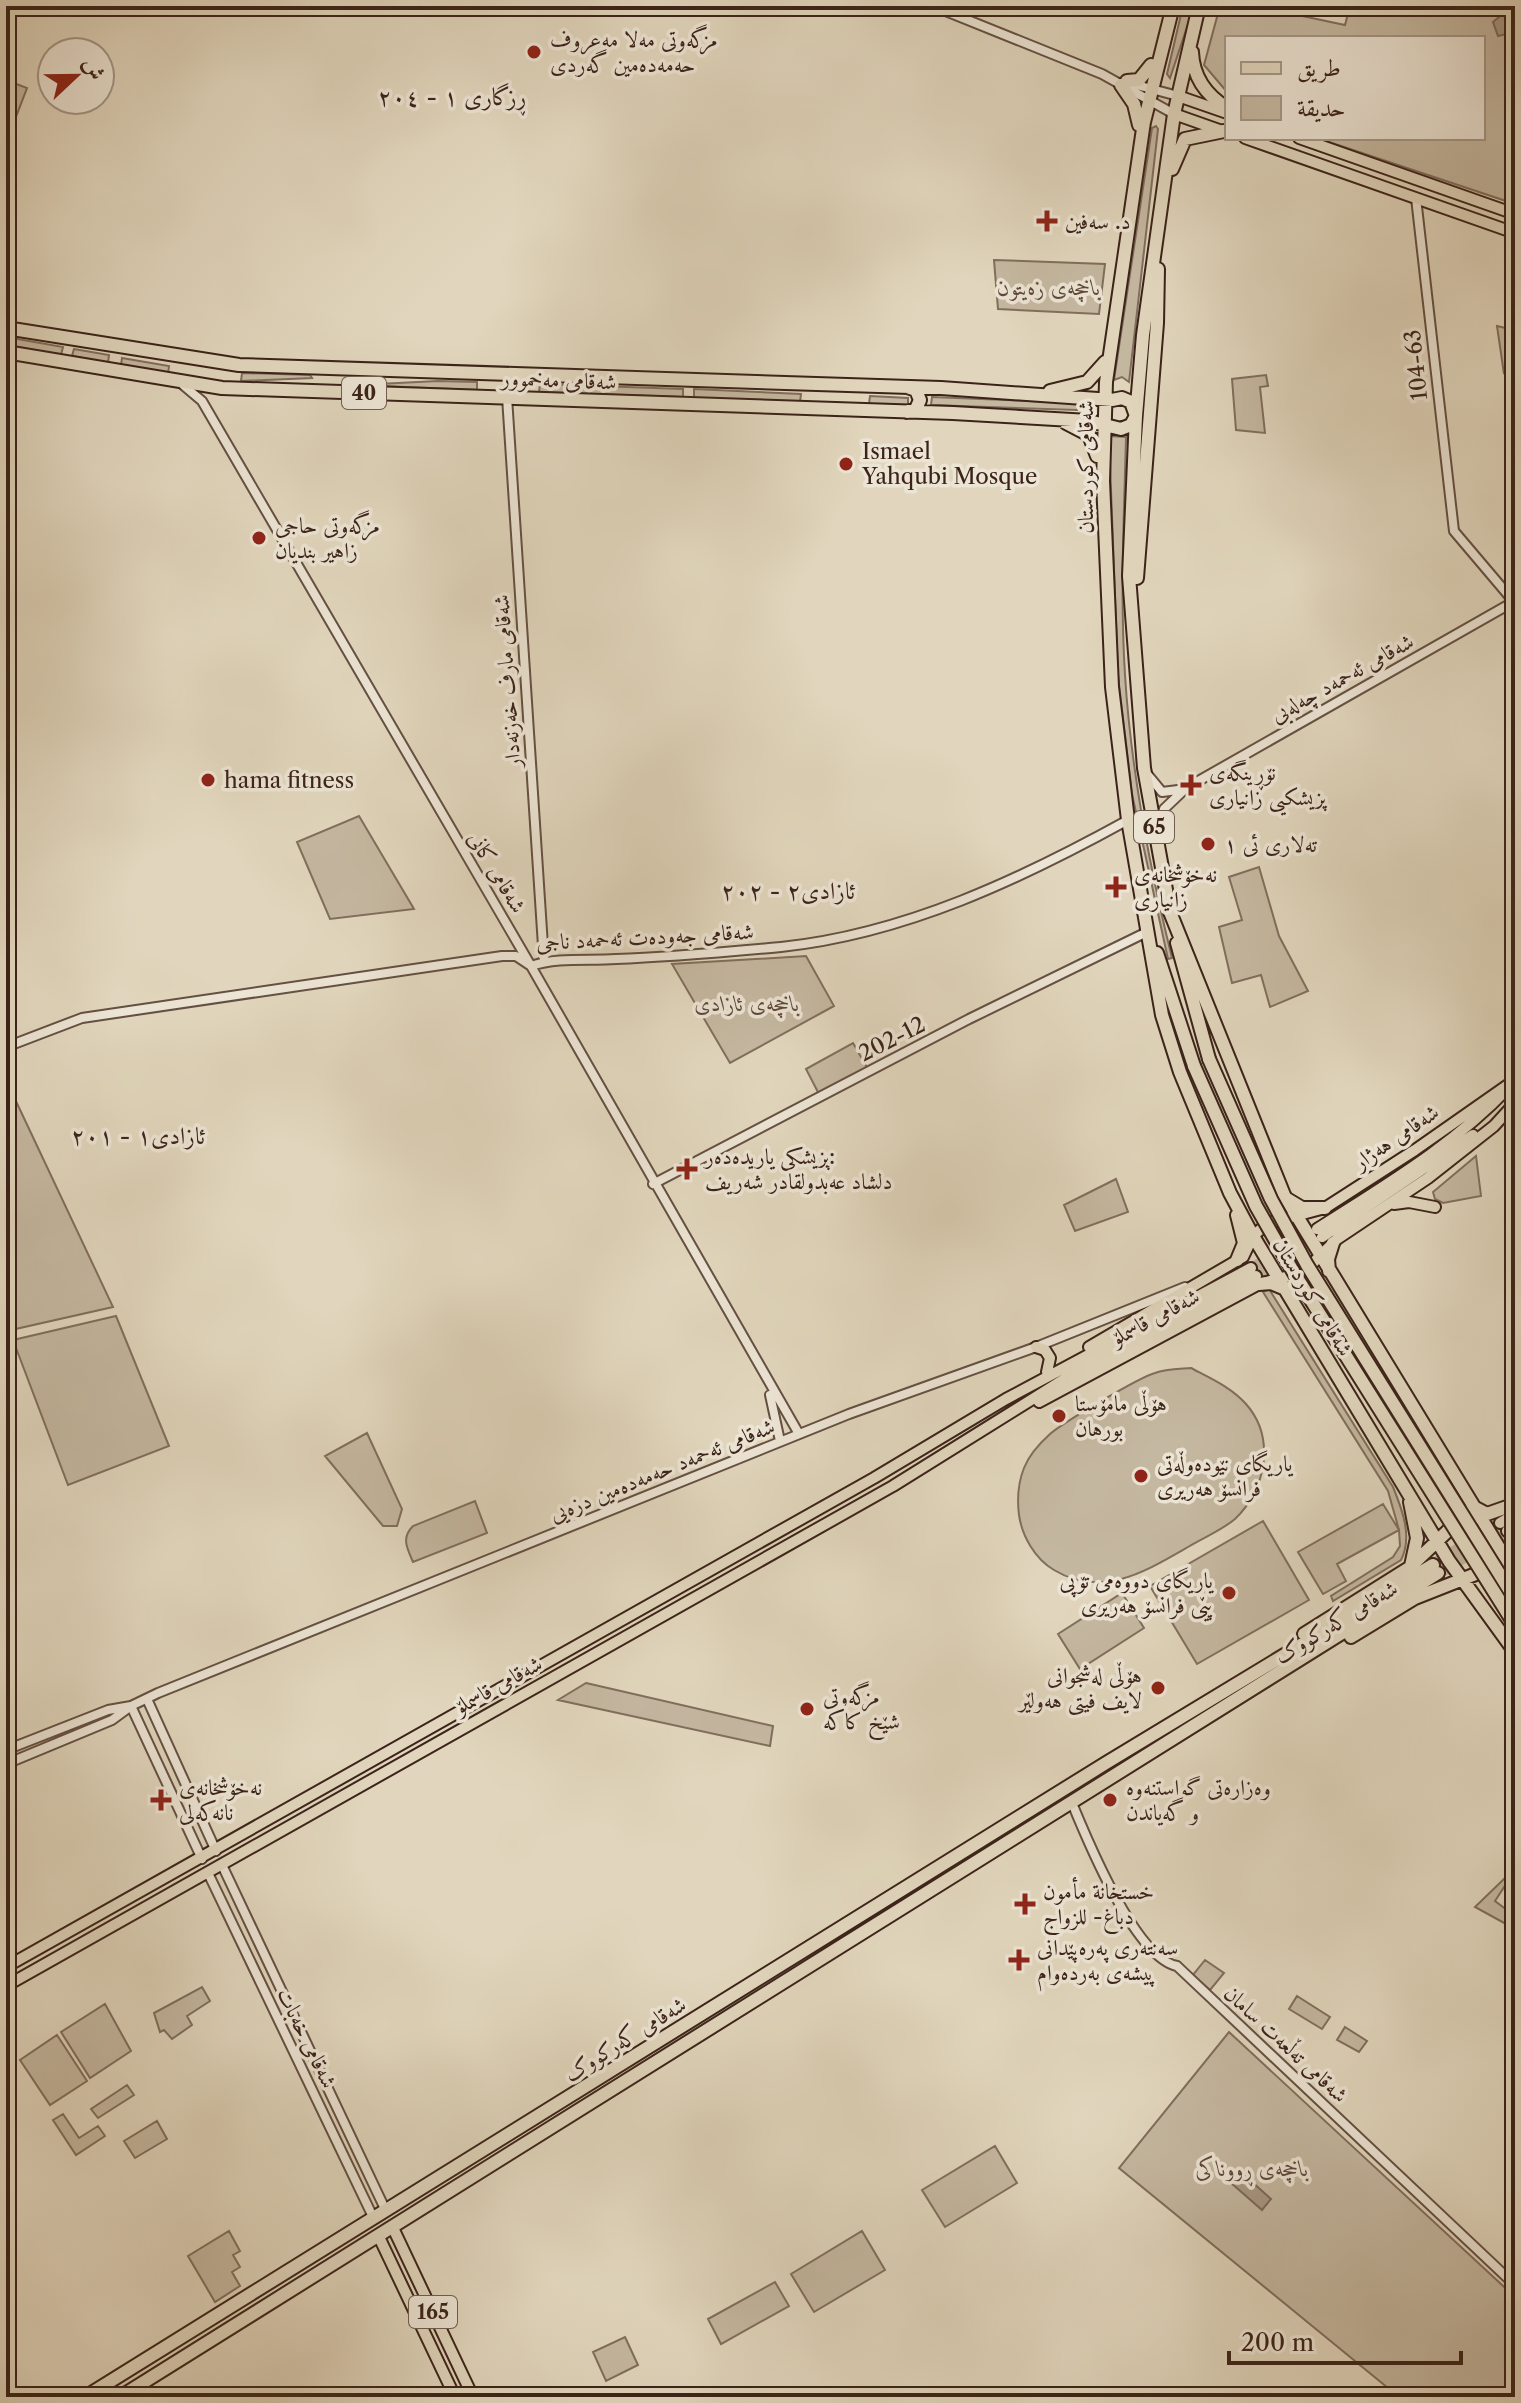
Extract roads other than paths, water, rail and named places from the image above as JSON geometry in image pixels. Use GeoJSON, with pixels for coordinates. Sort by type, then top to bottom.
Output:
{"type":"FeatureCollection","features":[{"type":"Feature","properties":{"kind":"highway","name":"شەقامی کوردستان"},"geometry":{"type":"LineString","coordinates":[[1173,6],[1149,94],[1108,356],[1103,481],[1112,687],[1128,820],[1162,1015],[1180,1072],[1230,1193],[1253,1236],[1462,1580],[1515,1652]]}},
{"type":"Feature","properties":{"kind":"highway","name":"شەقامی کوردستان"},"geometry":{"type":"LineString","coordinates":[[1199,6],[1174,114],[1156,248],[1136,416],[1129,576],[1144,768],[1170,912],[1181,965],[1209,1059],[1265,1187],[1300,1252],[1515,1599]]}},
{"type":"Feature","properties":{"kind":"highway"},"geometry":{"type":"LineString","coordinates":[[1192,32],[1192,63],[1196,76],[1225,108]]}},
{"type":"Feature","properties":{"kind":"highway"},"geometry":{"type":"LineString","coordinates":[[1139,152],[1137,110],[1124,83],[1145,76],[1163,41]]}},
{"type":"Feature","properties":{"kind":"highway"},"geometry":{"type":"LineString","coordinates":[[1164,191],[1185,139],[1225,132]]}},
{"type":"Feature","properties":{"kind":"highway","name":"شەقامی کوردستان"},"geometry":{"type":"LineString","coordinates":[[1133,621],[1160,285],[1156,248]]}},
{"type":"Feature","properties":{"kind":"highway","name":"شەقامی مەخموور"},"geometry":{"type":"LineString","coordinates":[[6,328],[210,362],[1037,394],[1108,412],[1127,427],[1136,416],[1131,402],[1122,398],[1108,412],[1052,418],[222,388],[6,352]]}},
{"type":"Feature","properties":{"kind":"highway"},"geometry":{"type":"LineString","coordinates":[[1037,394],[1087,382],[1096,376],[1108,356]]}},
{"type":"Feature","properties":{"kind":"highway"},"geometry":{"type":"LineString","coordinates":[[317,366],[325,369],[329,379],[325,388],[317,391]]}},
{"type":"Feature","properties":{"kind":"highway"},"geometry":{"type":"LineString","coordinates":[[358,393],[349,387],[347,379],[351,371],[360,368]]}},
{"type":"Feature","properties":{"kind":"highway"},"geometry":{"type":"LineString","coordinates":[[906,387],[915,389],[920,397],[918,407],[907,412]]}},
{"type":"Feature","properties":{"kind":"highway"},"geometry":{"type":"LineString","coordinates":[[1052,418],[1089,435],[1095,444],[1103,481]]}},
{"type":"Feature","properties":{"kind":"highway","name":"شەقامی کوردستان"},"geometry":{"type":"LineString","coordinates":[[1170,912],[1284,1195],[1331,1278],[1515,1574]]}},
{"type":"Feature","properties":{"kind":"highway","name":"شەقامی کوردستان"},"geometry":{"type":"LineString","coordinates":[[1149,931],[1194,1066],[1256,1206],[1294,1273],[1515,1625]]}},
{"type":"Feature","properties":{"kind":"highway"},"geometry":{"type":"LineString","coordinates":[[1230,1193],[1244,1243],[1237,1260]]}},
{"type":"Feature","properties":{"kind":"highway"},"geometry":{"type":"LineString","coordinates":[[1284,1195],[1302,1208],[1325,1208]]}},
{"type":"Feature","properties":{"kind":"highway"},"geometry":{"type":"LineString","coordinates":[[1324,1236],[1331,1278]]}},
{"type":"Feature","properties":{"kind":"highway"},"geometry":{"type":"LineString","coordinates":[[1255,1276],[1281,1284]]}},
{"type":"Feature","properties":{"kind":"highway"},"geometry":{"type":"LineString","coordinates":[[1407,1487],[1417,1537],[1415,1556],[1409,1568]]}},
{"type":"Feature","properties":{"kind":"highway"},"geometry":{"type":"LineString","coordinates":[[1470,1504],[1487,1514],[1512,1508]]}},
{"type":"Feature","properties":{"kind":"highway","name":"شەقامی کەرکووک"},"geometry":{"type":"LineString","coordinates":[[1186,1714],[1230,1680],[1409,1568],[1455,1524],[1478,1517]]}},
{"type":"Feature","properties":{"kind":"highway","name":"شەقامی کەرکووک"},"geometry":{"type":"LineString","coordinates":[[1192,1728],[1247,1701],[1415,1598],[1487,1571],[1504,1557]]}},
{"type":"Feature","properties":{"kind":"highway","name":"شەقامی کەرکووک"},"geometry":{"type":"LineString","coordinates":[[85,2397],[1186,1714],[1436,1569],[1192,1728],[772,1990],[382,2243],[120,2397]]}},
{"type":"Feature","properties":{"kind":"highway"},"geometry":{"type":"LineString","coordinates":[[1415,1598],[1456,1590],[1490,1620]]}},
{"type":"Feature","properties":{"kind":"highway"},"geometry":{"type":"LineString","coordinates":[[762,1977],[761,1990],[772,1990]]}},
{"type":"Feature","properties":{"kind":"highway"},"geometry":{"type":"LineString","coordinates":[[738,1992],[749,1994],[751,2001],[747,2006]]}},
{"type":"Feature","properties":{"kind":"main road"},"geometry":{"type":"LineString","coordinates":[[1178,96],[1225,109]]}},
{"type":"Feature","properties":{"kind":"main road"},"geometry":{"type":"LineString","coordinates":[[1174,114],[1225,132]]}},
{"type":"Feature","properties":{"kind":"main road"},"geometry":{"type":"LineString","coordinates":[[1251,140],[1515,233]]}},
{"type":"Feature","properties":{"kind":"main road"},"geometry":{"type":"LineString","coordinates":[[1305,140],[1515,214]]}},
{"type":"Feature","properties":{"kind":"main road"},"geometry":{"type":"LineString","coordinates":[[1358,177],[1364,161]]}},
{"type":"Feature","properties":{"kind":"main road","name":"شەقامی هەژار"},"geometry":{"type":"LineString","coordinates":[[1295,1214],[1308,1215],[1325,1208],[1515,1080]]}},
{"type":"Feature","properties":{"kind":"main road","name":"شەقامی هەژار"},"geometry":{"type":"LineString","coordinates":[[1318,1256],[1324,1236],[1465,1128],[1515,1080]]}},
{"type":"Feature","properties":{"kind":"main road","name":"شەقامی هەژار"},"geometry":{"type":"LineString","coordinates":[[1324,1236],[1483,1128],[1515,1101]]}},
{"type":"Feature","properties":{"kind":"main road","name":"شەقامی هەژار"},"geometry":{"type":"LineString","coordinates":[[1324,1236],[1391,1204],[1424,1181],[1494,1126],[1515,1101]]}},
{"type":"Feature","properties":{"kind":"main road"},"geometry":{"type":"LineString","coordinates":[[1391,1204],[1409,1202],[1435,1207],[1423,1195],[1424,1181]]}},
{"type":"Feature","properties":{"kind":"main road","name":"شەقامی قاسملۆ"},"geometry":{"type":"LineString","coordinates":[[6,1967],[202,1859],[1006,1399],[1237,1260],[1247,1252],[1253,1236],[1274,1219],[1295,1214]]}},
{"type":"Feature","properties":{"kind":"main road"},"geometry":{"type":"LineString","coordinates":[[1281,1284],[1304,1272],[1318,1256]]}},
{"type":"Feature","properties":{"kind":"main road","name":"شەقامی قاسملۆ"},"geometry":{"type":"LineString","coordinates":[[1006,1399],[1255,1276]]}},
{"type":"Feature","properties":{"kind":"main road","name":"شەقامی قاسملۆ"},"geometry":{"type":"LineString","coordinates":[[6,1986],[907,1478],[1007,1415],[1043,1400],[1255,1276]]}},
{"type":"Feature","properties":{"kind":"main road"},"geometry":{"type":"LineString","coordinates":[[1036,1347],[1045,1350],[1050,1358],[1047,1372]]}},
{"type":"Feature","properties":{"kind":"main road"},"geometry":{"type":"LineString","coordinates":[[1478,1517],[1492,1516],[1512,1508]]}},
{"type":"Feature","properties":{"kind":"main road"},"geometry":{"type":"LineString","coordinates":[[1507,1527],[1512,1508]]}},
{"type":"Feature","properties":{"kind":"main road"},"geometry":{"type":"LineString","coordinates":[[760,1542],[768,1556]]}},
{"type":"Feature","properties":{"kind":"main road"},"geometry":{"type":"LineString","coordinates":[[1504,1557],[1515,1543]]}},
{"type":"Feature","properties":{"kind":"main road","name":"165"},"geometry":{"type":"LineString","coordinates":[[395,2234],[473,2397]]}},
{"type":"Feature","properties":{"kind":"main road","name":"165"},"geometry":{"type":"LineString","coordinates":[[382,2243],[455,2397]]}},
{"type":"Feature","properties":{"kind":"street"},"geometry":{"type":"LineString","coordinates":[[933,6],[1149,94],[1174,114]]}},
{"type":"Feature","properties":{"kind":"street"},"geometry":{"type":"LineString","coordinates":[[1149,94],[1178,96]]}},
{"type":"Feature","properties":{"kind":"street","name":"104-63"},"geometry":{"type":"LineString","coordinates":[[1416,198],[1454,528],[1515,602]]}},
{"type":"Feature","properties":{"kind":"street","name":"شەقامی کانی"},"geometry":{"type":"LineString","coordinates":[[179,382],[196,393],[531,966],[653,1184],[799,1434]]}},
{"type":"Feature","properties":{"kind":"street"},"geometry":{"type":"LineString","coordinates":[[206,410],[212,395],[222,388]]}},
{"type":"Feature","properties":{"kind":"street","name":"شەقامی مارف خەزنەدار"},"geometry":{"type":"LineString","coordinates":[[507,397],[544,961]]}},
{"type":"Feature","properties":{"kind":"street","name":"شەقامی ئەحمەد چەلەبی"},"geometry":{"type":"LineString","coordinates":[[1155,834],[1164,809],[1186,788],[1515,602]]}},
{"type":"Feature","properties":{"kind":"street"},"geometry":{"type":"LineString","coordinates":[[1144,768],[1162,792],[1186,788]]}},
{"type":"Feature","properties":{"kind":"street","name":"شەقامی جەودەت ئەحمەد ناجی"},"geometry":{"type":"LineString","coordinates":[[6,1047],[66,1021],[507,956],[521,958],[531,966],[544,961],[780,947],[827,939],[906,919],[996,888],[1128,820]]}},
{"type":"Feature","properties":{"kind":"street","name":"202-12"},"geometry":{"type":"LineString","coordinates":[[653,1184],[944,1032],[1149,931]]}},
{"type":"Feature","properties":{"kind":"street","name":"شەقامی ئەحمەد حەمەدەمین دزەیی"},"geometry":{"type":"LineString","coordinates":[[6,1750],[108,1710],[131,1706],[780,1441],[1036,1347],[1211,1276]]}},
{"type":"Feature","properties":{"kind":"street","name":"شەقامی کانی"},"geometry":{"type":"LineString","coordinates":[[765,1379],[779,1422],[780,1441]]}},
{"type":"Feature","properties":{"kind":"street"},"geometry":{"type":"LineString","coordinates":[[147,1699],[216,1851]]}},
{"type":"Feature","properties":{"kind":"street"},"geometry":{"type":"LineString","coordinates":[[131,1706],[202,1859]]}},
{"type":"Feature","properties":{"kind":"street","name":"شەقامی ئەحمەد حەمەدەمین دزەیی"},"geometry":{"type":"LineString","coordinates":[[6,1764],[118,1717],[131,1706]]}},
{"type":"Feature","properties":{"kind":"street","name":"شەقامی تەڵعەت سامان"},"geometry":{"type":"LineString","coordinates":[[1072,1803],[1127,1919],[1164,1964],[1177,1966],[1515,2285]]}},
{"type":"Feature","properties":{"kind":"street","name":"شەقامی خەبات"},"geometry":{"type":"LineString","coordinates":[[222,1865],[386,2211]]}},
{"type":"Feature","properties":{"kind":"street","name":"شەقامی خەبات"},"geometry":{"type":"LineString","coordinates":[[208,1873],[374,2219]]}},
{"type":"Feature","properties":{"kind":"street"},"geometry":{"type":"LineString","coordinates":[[236,1931],[250,1924]]}},
{"type":"Feature","properties":{"kind":"tunnel"},"geometry":{"type":"LineString","coordinates":[[1251,1268],[1312,1232]]}},
{"type":"Feature","properties":{"kind":"tunnel"},"geometry":{"type":"LineString","coordinates":[[1256,1276],[1320,1239]]}},
{"type":"Feature","properties":{"kind":"tunnel"},"geometry":{"type":"LineString","coordinates":[[1433,1565],[1497,1525]]}},
{"type":"Feature","properties":{"kind":"tunnel"},"geometry":{"type":"LineString","coordinates":[[1438,1573],[1507,1531]]}},
{"type":"Feature","properties":{"kind":"place","name":"مزگەوتی مەلا مەعروف حەمەدەمین گەردی"},"geometry":{"type":"Point","coordinates":[534,52]}},
{"type":"Feature","properties":{"kind":"place","name":"د. سەفین"},"geometry":{"type":"Point","coordinates":[1047,221]}},
{"type":"Feature","properties":{"kind":"place","name":"Ismael Yahqubi Mosque"},"geometry":{"type":"Point","coordinates":[846,464]}},
{"type":"Feature","properties":{"kind":"place","name":"مزگەوتی حاجی زاهیر بندیان"},"geometry":{"type":"Point","coordinates":[259,538]}},
{"type":"Feature","properties":{"kind":"place","name":"hama fitness"},"geometry":{"type":"Point","coordinates":[208,780]}},
{"type":"Feature","properties":{"kind":"place","name":"نۆڕینگەی پزیشکیی زانیاری"},"geometry":{"type":"Point","coordinates":[1191,785]}},
{"type":"Feature","properties":{"kind":"place","name":"تەلاری ئی ١"},"geometry":{"type":"Point","coordinates":[1208,844]}},
{"type":"Feature","properties":{"kind":"place","name":"نەخۆشخانەی زانیاری"},"geometry":{"type":"Point","coordinates":[1116,887]}},
{"type":"Feature","properties":{"kind":"place","name":"پزیشکی یاریدەدەر: دلشاد عەبدولقادر شەریف"},"geometry":{"type":"Point","coordinates":[687,1169]}},
{"type":"Feature","properties":{"kind":"place","name":"هۆڵی مامۆستا بورهان"},"geometry":{"type":"Point","coordinates":[1059,1416]}},
{"type":"Feature","properties":{"kind":"place","name":"یاریگای نێودەوڵەتی فرانسۆ هەریری"},"geometry":{"type":"Point","coordinates":[1141,1476]}},
{"type":"Feature","properties":{"kind":"place","name":"یاریگای دووەمی تۆپی پێی فرانسۆ هەریری"},"geometry":{"type":"Point","coordinates":[1229,1593]}},
{"type":"Feature","properties":{"kind":"place","name":"هۆڵی لەشجوانی لایف فیتی هەولێر"},"geometry":{"type":"Point","coordinates":[1158,1688]}},
{"type":"Feature","properties":{"kind":"place","name":"مزگه‌وتی شێخ كاكه"},"geometry":{"type":"Point","coordinates":[807,1709]}},
{"type":"Feature","properties":{"kind":"place","name":"نەخۆشخانەی نانەکەلی"},"geometry":{"type":"Point","coordinates":[161,1800]}},
{"type":"Feature","properties":{"kind":"place","name":"وەزارەتی گواستنەوە و گەیاندن"},"geometry":{"type":"Point","coordinates":[1110,1800]}},
{"type":"Feature","properties":{"kind":"place","name":"خستخانة مأمون دباغ- للزواج"},"geometry":{"type":"Point","coordinates":[1025,1904]}},
{"type":"Feature","properties":{"kind":"place","name":"سەنتەری پەرەپێدانی پیشەی بەردەوام"},"geometry":{"type":"Point","coordinates":[1019,1960]}},
{"type":"Feature","properties":{"kind":"district","name":"ڕزگاری ١ - ٢٠٤"},"geometry":{"type":"Point","coordinates":[452,96]}},
{"type":"Feature","properties":{"kind":"district","name":"ئازادی٢ - ٢٠٢"},"geometry":{"type":"Point","coordinates":[788,890]}},
{"type":"Feature","properties":{"kind":"district","name":"ئازادی١ - ٢٠١"},"geometry":{"type":"Point","coordinates":[138,1135]}},
{"type":"Feature","properties":{"kind":"park label","name":"باخچەی زەیتون"},"geometry":{"type":"Point","coordinates":[1049,287]}},
{"type":"Feature","properties":{"kind":"park label","name":"باخچەی ئازادی"},"geometry":{"type":"Point","coordinates":[747,1003]}},
{"type":"Feature","properties":{"kind":"park label","name":"باخچەی ڕووناکی"},"geometry":{"type":"Point","coordinates":[1252,2168]}}]}
